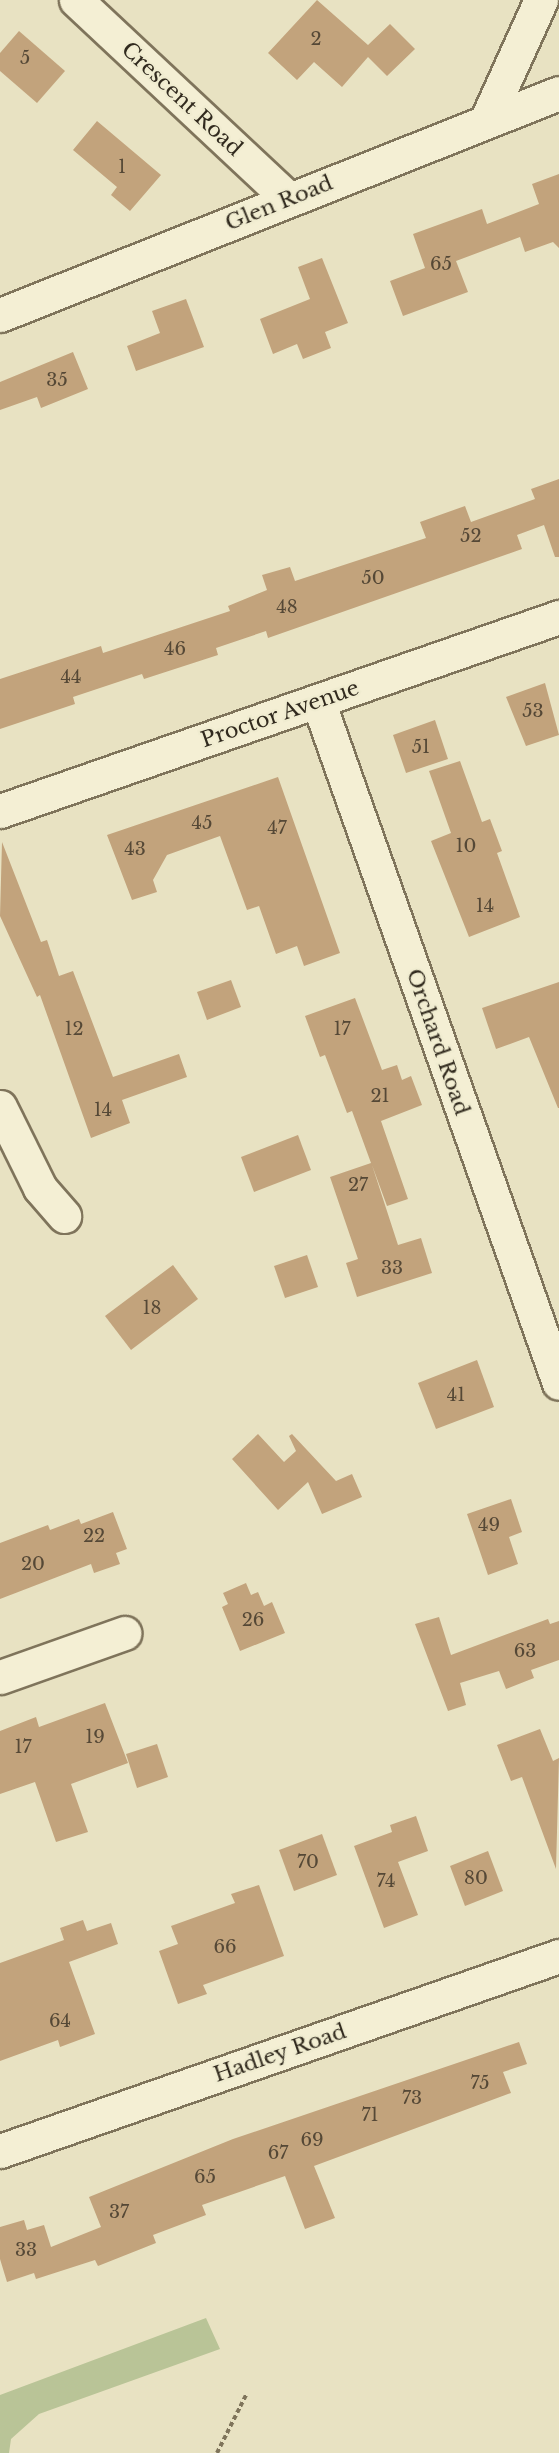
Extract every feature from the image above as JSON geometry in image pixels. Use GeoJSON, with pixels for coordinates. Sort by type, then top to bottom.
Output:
{"type":"FeatureCollection","features":[{"type":"Feature","properties":{"kind":"street","name":"Crescent Road"},"geometry":{"type":"LineString","coordinates":[[76,0],[289,199]]}},
{"type":"Feature","properties":{"kind":"street"},"geometry":{"type":"LineString","coordinates":[[486,122],[541,0]]}},
{"type":"Feature","properties":{"kind":"street","name":"Glen Road"},"geometry":{"type":"LineString","coordinates":[[0,315],[559,93]]}},
{"type":"Feature","properties":{"kind":"street","name":"Proctor Avenue"},"geometry":{"type":"LineString","coordinates":[[0,811],[559,617]]}},
{"type":"Feature","properties":{"kind":"street","name":"Orchard Road"},"geometry":{"type":"LineString","coordinates":[[318,701],[559,1383]]}},
{"type":"Feature","properties":{"kind":"street"},"geometry":{"type":"LineString","coordinates":[[0,1107],[40,1188],[64,1216]]}},
{"type":"Feature","properties":{"kind":"street"},"geometry":{"type":"LineString","coordinates":[[0,1677],[124,1633]]}},
{"type":"Feature","properties":{"kind":"street","name":"Hadley Road"},"geometry":{"type":"LineString","coordinates":[[0,2151],[559,1956]]}},
{"type":"Feature","properties":{"kind":"path"},"geometry":{"type":"LineString","coordinates":[[218,2453],[246,2395]]}},
{"type":"Feature","properties":{"kind":"green space"},"geometry":{"type":"Polygon","coordinates":[[[206,2318],[220,2349],[39,2414],[11,2439],[9,2453],[0,2453],[0,2395],[206,2318]]]}},
{"type":"Feature","properties":{"kind":"building"},"geometry":{"type":"Polygon","coordinates":[[[317,0],[368,45],[390,24],[415,49],[387,76],[368,57],[342,87],[314,62],[297,80],[268,53],[317,0]]]}},
{"type":"Feature","properties":{"kind":"building"},"geometry":{"type":"Polygon","coordinates":[[[19,31],[65,71],[37,103],[0,71],[0,53],[19,31]]]}},
{"type":"Feature","properties":{"kind":"building"},"geometry":{"type":"Polygon","coordinates":[[[97,121],[161,175],[130,211],[111,195],[117,187],[73,150],[97,121]]]}},
{"type":"Feature","properties":{"kind":"building"},"geometry":{"type":"Polygon","coordinates":[[[559,174],[559,248],[553,242],[525,252],[520,237],[456,261],[468,292],[403,316],[390,281],[425,268],[413,234],[482,209],[487,224],[539,204],[532,184],[559,174]]]}},
{"type":"Feature","properties":{"kind":"building"},"geometry":{"type":"Polygon","coordinates":[[[322,258],[348,323],[325,332],[331,348],[303,359],[297,344],[273,354],[260,319],[310,299],[298,267],[322,258]]]}},
{"type":"Feature","properties":{"kind":"building"},"geometry":{"type":"Polygon","coordinates":[[[186,299],[204,347],[136,371],[127,346],[160,333],[152,311],[186,299]]]}},
{"type":"Feature","properties":{"kind":"building"},"geometry":{"type":"Polygon","coordinates":[[[73,352],[88,389],[41,408],[37,397],[0,410],[0,382],[73,352]]]}},
{"type":"Feature","properties":{"kind":"building"},"geometry":{"type":"Polygon","coordinates":[[[559,479],[559,557],[555,557],[544,525],[517,535],[522,549],[268,638],[266,631],[216,648],[218,655],[144,679],[142,674],[73,697],[75,704],[0,729],[0,679],[101,646],[103,653],[230,611],[228,606],[267,590],[262,575],[290,567],[295,581],[426,538],[420,522],[465,506],[471,522],[535,499],[531,489],[559,479]]]}},
{"type":"Feature","properties":{"kind":"building"},"geometry":{"type":"Polygon","coordinates":[[[545,683],[559,735],[526,746],[506,697],[545,683]]]}},
{"type":"Feature","properties":{"kind":"building"},"geometry":{"type":"Polygon","coordinates":[[[435,720],[448,759],[406,773],[393,735],[435,720]]]}},
{"type":"Feature","properties":{"kind":"building"},"geometry":{"type":"Polygon","coordinates":[[[460,761],[482,822],[490,819],[502,851],[497,853],[520,917],[469,937],[431,841],[451,833],[429,771],[460,761]]]}},
{"type":"Feature","properties":{"kind":"building"},"geometry":{"type":"Polygon","coordinates":[[[278,777],[340,953],[304,966],[297,946],[276,954],[259,906],[247,910],[220,836],[167,855],[153,880],[157,892],[132,900],[107,835],[278,777]]]}},
{"type":"Feature","properties":{"kind":"building"},"geometry":{"type":"Polygon","coordinates":[[[2,842],[41,942],[47,940],[59,976],[73,971],[113,1077],[179,1054],[187,1077],[122,1100],[130,1123],[91,1138],[40,995],[37,997],[0,916],[2,842]]]}},
{"type":"Feature","properties":{"kind":"building"},"geometry":{"type":"Polygon","coordinates":[[[231,980],[241,1007],[207,1020],[197,992],[231,980]]]}},
{"type":"Feature","properties":{"kind":"building"},"geometry":{"type":"Polygon","coordinates":[[[559,982],[558,1108],[529,1037],[496,1049],[482,1008],[559,982]]]}},
{"type":"Feature","properties":{"kind":"building"},"geometry":{"type":"Polygon","coordinates":[[[355,998],[382,1070],[397,1065],[402,1080],[411,1076],[422,1105],[381,1121],[408,1199],[387,1206],[372,1165],[398,1245],[421,1238],[432,1273],[357,1297],[346,1263],[358,1259],[330,1177],[371,1163],[352,1111],[347,1113],[325,1055],[320,1057],[305,1016],[355,998]]]}},
{"type":"Feature","properties":{"kind":"building"},"geometry":{"type":"Polygon","coordinates":[[[298,1135],[311,1170],[254,1192],[241,1157],[298,1135]]]}},
{"type":"Feature","properties":{"kind":"building"},"geometry":{"type":"Polygon","coordinates":[[[307,1255],[318,1287],[285,1298],[274,1266],[307,1255]]]}},
{"type":"Feature","properties":{"kind":"building"},"geometry":{"type":"Polygon","coordinates":[[[173,1265],[198,1299],[131,1350],[105,1316],[173,1265]]]}},
{"type":"Feature","properties":{"kind":"building"},"geometry":{"type":"Polygon","coordinates":[[[477,1360],[494,1407],[436,1429],[418,1383],[477,1360]]]}},
{"type":"Feature","properties":{"kind":"building"},"geometry":{"type":"Polygon","coordinates":[[[258,1434],[284,1462],[296,1451],[289,1436],[292,1434],[336,1481],[352,1474],[362,1497],[322,1514],[308,1482],[278,1510],[232,1459],[258,1434]]]}},
{"type":"Feature","properties":{"kind":"building"},"geometry":{"type":"Polygon","coordinates":[[[511,1499],[522,1532],[509,1537],[518,1564],[488,1575],[467,1514],[511,1499]]]}},
{"type":"Feature","properties":{"kind":"building"},"geometry":{"type":"Polygon","coordinates":[[[113,1512],[127,1549],[116,1553],[120,1564],[94,1573],[91,1564],[0,1599],[0,1543],[48,1525],[50,1530],[79,1519],[81,1524],[113,1512]]]}},
{"type":"Feature","properties":{"kind":"building"},"geometry":{"type":"Polygon","coordinates":[[[246,1583],[251,1595],[258,1592],[264,1606],[272,1602],[285,1633],[240,1651],[222,1607],[228,1604],[223,1593],[246,1583]]]}},
{"type":"Feature","properties":{"kind":"building"},"geometry":{"type":"Polygon","coordinates":[[[439,1617],[451,1655],[548,1619],[550,1624],[559,1621],[559,1660],[531,1670],[534,1678],[506,1689],[499,1671],[460,1683],[466,1705],[448,1711],[415,1624],[439,1617]]]}},
{"type":"Feature","properties":{"kind":"building"},"geometry":{"type":"Polygon","coordinates":[[[105,1703],[128,1763],[71,1784],[88,1832],[56,1842],[35,1782],[0,1794],[0,1731],[36,1717],[39,1727],[105,1703]]]}},
{"type":"Feature","properties":{"kind":"building"},"geometry":{"type":"Polygon","coordinates":[[[540,1729],[553,1761],[559,1758],[556,1869],[522,1777],[511,1781],[497,1745],[540,1729]]]}},
{"type":"Feature","properties":{"kind":"building"},"geometry":{"type":"Polygon","coordinates":[[[157,1744],[168,1777],[137,1788],[126,1754],[157,1744]]]}},
{"type":"Feature","properties":{"kind":"building"},"geometry":{"type":"Polygon","coordinates":[[[416,1816],[428,1851],[398,1862],[418,1915],[384,1928],[354,1846],[392,1832],[390,1825],[416,1816]]]}},
{"type":"Feature","properties":{"kind":"building"},"geometry":{"type":"Polygon","coordinates":[[[322,1834],[337,1875],[294,1891],[279,1850],[322,1834]]]}},
{"type":"Feature","properties":{"kind":"building"},"geometry":{"type":"Polygon","coordinates":[[[488,1851],[503,1891],[465,1906],[450,1866],[488,1851]]]}},
{"type":"Feature","properties":{"kind":"building"},"geometry":{"type":"Polygon","coordinates":[[[259,1885],[284,1956],[203,1985],[207,1994],[178,2004],[159,1951],[178,1944],[171,1926],[235,1903],[231,1894],[259,1885]]]}},
{"type":"Feature","properties":{"kind":"building"},"geometry":{"type":"Polygon","coordinates":[[[83,1920],[87,1931],[111,1923],[118,1944],[69,1962],[95,2034],[60,2047],[58,2040],[0,2061],[0,1963],[64,1940],[60,1928],[83,1920]]]}},
{"type":"Feature","properties":{"kind":"building"},"geometry":{"type":"Polygon","coordinates":[[[519,2042],[527,2064],[503,2072],[511,2093],[314,2166],[335,2218],[305,2229],[285,2176],[202,2205],[206,2215],[153,2235],[156,2243],[98,2266],[95,2260],[36,2279],[34,2273],[7,2282],[0,2259],[0,2227],[24,2220],[27,2230],[44,2225],[51,2247],[101,2227],[89,2197],[233,2139],[519,2042]]]}}]}
